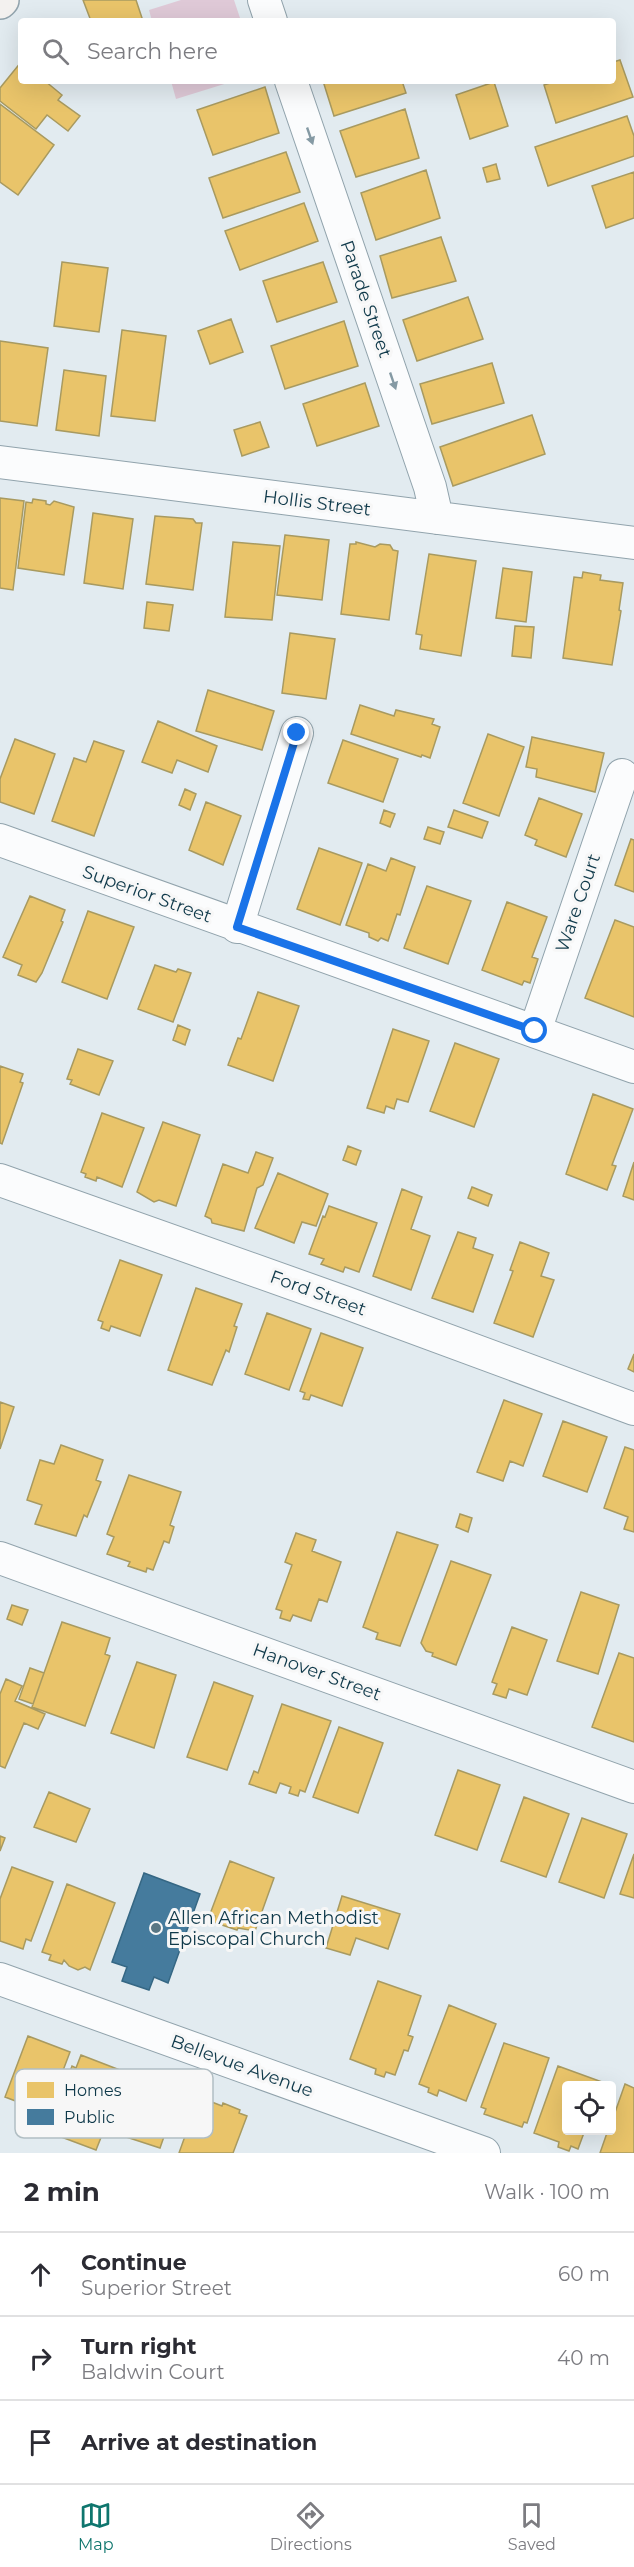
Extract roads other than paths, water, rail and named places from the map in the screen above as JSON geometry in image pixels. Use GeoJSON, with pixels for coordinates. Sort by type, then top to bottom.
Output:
{"type":"FeatureCollection","features":[{"type":"Feature","properties":{"kind":"street"},"geometry":{"type":"LineString","coordinates":[[264,0],[270,18]]}},
{"type":"Feature","properties":{"kind":"street","name":"Parade Street"},"geometry":{"type":"LineString","coordinates":[[292,84],[426,476],[437,518]]}},
{"type":"Feature","properties":{"kind":"street","name":"Hollis Street"},"geometry":{"type":"LineString","coordinates":[[0,462],[634,543]]}},
{"type":"Feature","properties":{"kind":"street"},"geometry":{"type":"LineString","coordinates":[[237,927],[297,733]]}},
{"type":"Feature","properties":{"kind":"street","name":"Ware Court"},"geometry":{"type":"LineString","coordinates":[[535,1031],[622,775]]}},
{"type":"Feature","properties":{"kind":"street","name":"Superior Street"},"geometry":{"type":"LineString","coordinates":[[0,840],[237,927],[634,1067]]}},
{"type":"Feature","properties":{"kind":"street","name":"Ford Street"},"geometry":{"type":"LineString","coordinates":[[0,1180],[344,1302],[634,1409]]}},
{"type":"Feature","properties":{"kind":"street","name":"Hanover Street"},"geometry":{"type":"LineString","coordinates":[[0,1558],[634,1787]]}},
{"type":"Feature","properties":{"kind":"street","name":"Bellevue Avenue"},"geometry":{"type":"LineString","coordinates":[[0,1979],[484,2153]]}},
{"type":"Feature","properties":{"kind":"place","name":"Allen African Methodist Episcopal Church"},"geometry":{"type":"Point","coordinates":[156,1928]}}]}
